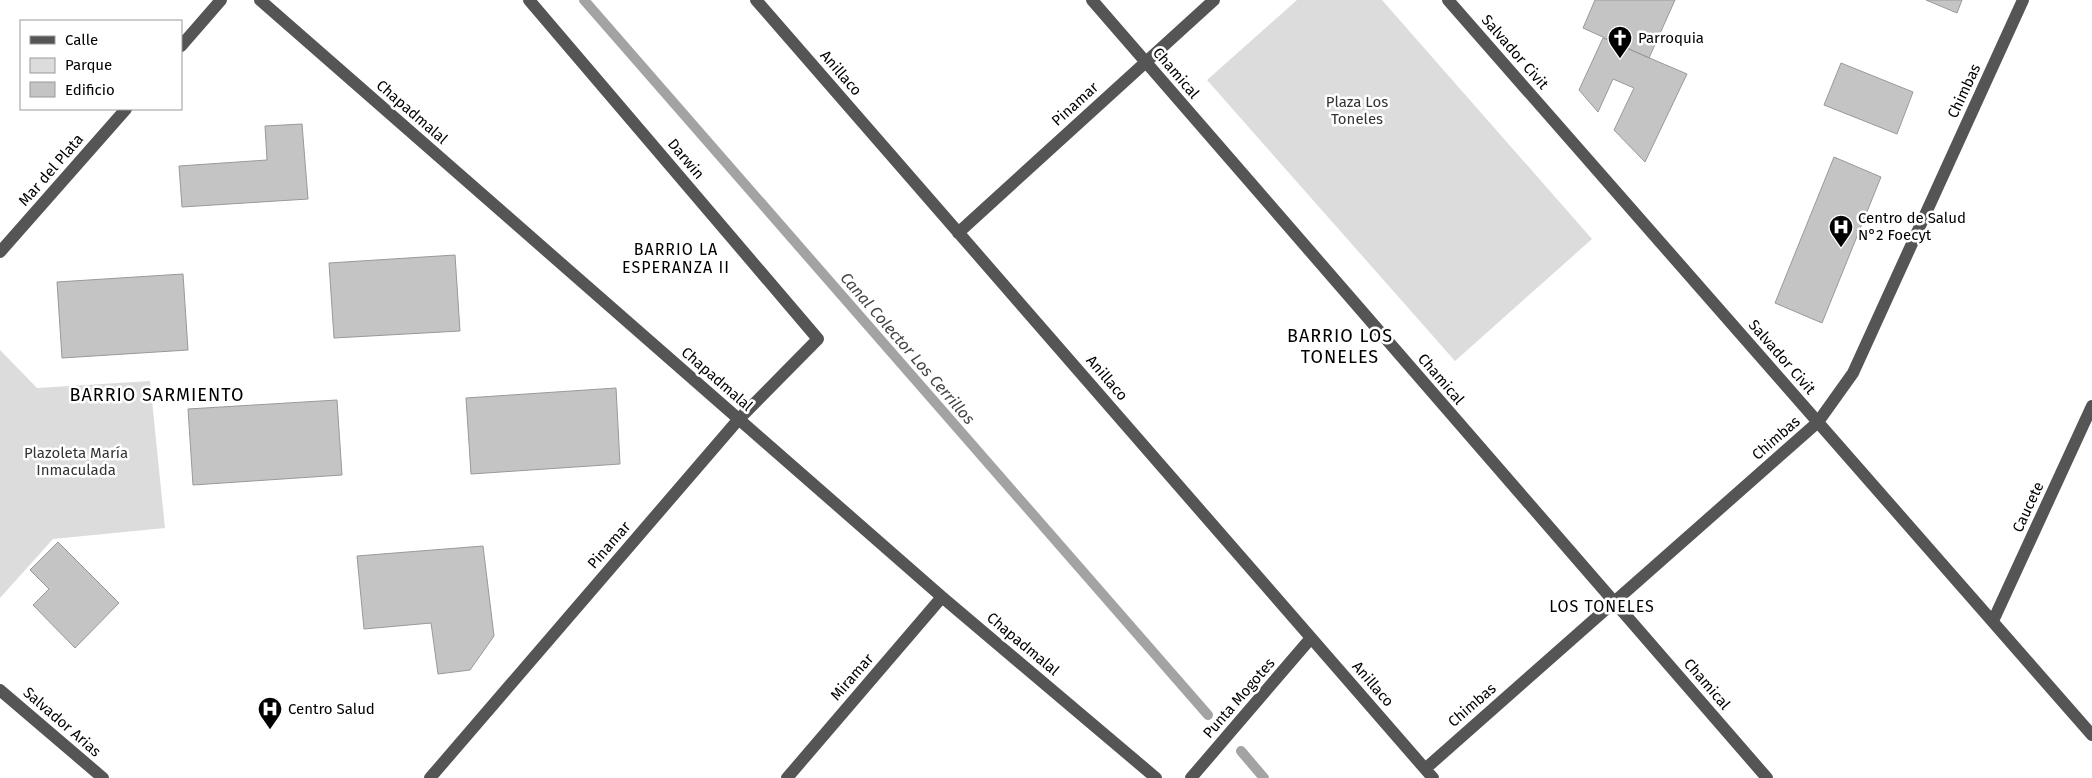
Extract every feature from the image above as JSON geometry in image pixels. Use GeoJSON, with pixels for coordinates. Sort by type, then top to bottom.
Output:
{"type":"FeatureCollection","features":[{"type":"Feature","properties":{"kind":"street"},"geometry":{"type":"LineString","coordinates":[[182,45],[221,0]]}},
{"type":"Feature","properties":{"kind":"street","name":"Chapadmalal"},"geometry":{"type":"LineString","coordinates":[[260,0],[738,420],[942,597],[1156,778]]}},
{"type":"Feature","properties":{"kind":"street","name":"Darwin"},"geometry":{"type":"LineString","coordinates":[[529,0],[818,339]]}},
{"type":"Feature","properties":{"kind":"street","name":"Anillaco"},"geometry":{"type":"LineString","coordinates":[[756,0],[1429,773]]}},
{"type":"Feature","properties":{"kind":"street","name":"Chamical"},"geometry":{"type":"LineString","coordinates":[[1092,0],[1767,778]]}},
{"type":"Feature","properties":{"kind":"street","name":"Pinamar"},"geometry":{"type":"LineString","coordinates":[[958,233],[1214,0]]}},
{"type":"Feature","properties":{"kind":"street","name":"Salvador Civit"},"geometry":{"type":"LineString","coordinates":[[1448,0],[2092,735]]}},
{"type":"Feature","properties":{"kind":"street","name":"Chimbas"},"geometry":{"type":"LineString","coordinates":[[1429,773],[1614,602],[1818,422],[1852,373],[2023,0]]}},
{"type":"Feature","properties":{"kind":"street","name":"Mar del Plata"},"geometry":{"type":"LineString","coordinates":[[0,252],[125,110]]}},
{"type":"Feature","properties":{"kind":"street","name":"Pinamar"},"geometry":{"type":"LineString","coordinates":[[430,778],[738,420],[818,339]]}},
{"type":"Feature","properties":{"kind":"street","name":"Caucete"},"geometry":{"type":"LineString","coordinates":[[1993,621],[2092,406]]}},
{"type":"Feature","properties":{"kind":"street","name":"Miramar"},"geometry":{"type":"LineString","coordinates":[[788,778],[942,597]]}},
{"type":"Feature","properties":{"kind":"street","name":"Punta Mogotes"},"geometry":{"type":"LineString","coordinates":[[1191,778],[1311,638]]}},
{"type":"Feature","properties":{"kind":"street","name":"Salvador Arias"},"geometry":{"type":"LineString","coordinates":[[0,690],[103,778]]}},
{"type":"Feature","properties":{"kind":"green space","name":"Plaza Los Toneles"},"geometry":{"type":"Polygon","coordinates":[[[1297,0],[1382,0],[1592,239],[1455,361],[1207,80],[1297,0]]]}},
{"type":"Feature","properties":{"kind":"green space","name":"Plazoleta María Inmaculada"},"geometry":{"type":"Polygon","coordinates":[[[0,350],[37,388],[150,381],[165,528],[53,539],[0,598],[0,350]]]}},
{"type":"Feature","properties":{"kind":"building"},"geometry":{"type":"Polygon","coordinates":[[[1595,0],[1675,0],[1649,58],[1583,28],[1595,0]]]}},
{"type":"Feature","properties":{"kind":"building"},"geometry":{"type":"Polygon","coordinates":[[[1926,0],[1962,0],[1957,13],[1926,0]]]}},
{"type":"Feature","properties":{"kind":"building"},"geometry":{"type":"Polygon","coordinates":[[[1603,38],[1687,74],[1645,162],[1614,130],[1634,88],[1613,79],[1598,112],[1579,90],[1603,38]]]}},
{"type":"Feature","properties":{"kind":"building"},"geometry":{"type":"Polygon","coordinates":[[[1841,63],[1913,92],[1897,134],[1824,105],[1841,63]]]}},
{"type":"Feature","properties":{"kind":"building"},"geometry":{"type":"Polygon","coordinates":[[[302,124],[308,199],[182,207],[179,166],[267,160],[265,126],[302,124]]]}},
{"type":"Feature","properties":{"kind":"building"},"geometry":{"type":"Polygon","coordinates":[[[1834,157],[1881,177],[1822,323],[1775,303],[1834,157]]]}},
{"type":"Feature","properties":{"kind":"building"},"geometry":{"type":"Polygon","coordinates":[[[455,255],[460,331],[334,338],[329,263],[455,255]]]}},
{"type":"Feature","properties":{"kind":"building"},"geometry":{"type":"Polygon","coordinates":[[[183,274],[188,350],[62,358],[57,282],[183,274]]]}},
{"type":"Feature","properties":{"kind":"building"},"geometry":{"type":"Polygon","coordinates":[[[616,388],[620,464],[471,474],[466,398],[616,388]]]}},
{"type":"Feature","properties":{"kind":"building"},"geometry":{"type":"Polygon","coordinates":[[[337,400],[342,475],[193,485],[188,409],[337,400]]]}},
{"type":"Feature","properties":{"kind":"building"},"geometry":{"type":"Polygon","coordinates":[[[58,542],[119,603],[75,648],[33,605],[49,589],[30,570],[58,542]]]}},
{"type":"Feature","properties":{"kind":"building"},"geometry":{"type":"Polygon","coordinates":[[[483,546],[494,636],[470,670],[438,674],[431,623],[364,629],[357,556],[483,546]]]}},
{"type":"Feature","properties":{"kind":"waterway","name":"Canal Colector Los Cerrillos"},"geometry":{"type":"LineString","coordinates":[[584,0],[1208,715]]}},
{"type":"Feature","properties":{"kind":"waterway","name":"Canal Colector Los Cerrillos"},"geometry":{"type":"LineString","coordinates":[[1241,751],[1264,778]]}},
{"type":"Feature","properties":{"kind":"place","name":"Parroquia"},"geometry":{"type":"Point","coordinates":[1620,59]}},
{"type":"Feature","properties":{"kind":"place","name":"Centro de Salud N°2 Foecyt"},"geometry":{"type":"Point","coordinates":[1841,248]}},
{"type":"Feature","properties":{"kind":"place","name":"Centro Salud"},"geometry":{"type":"Point","coordinates":[270,730]}},
{"type":"Feature","properties":{"kind":"district","name":"BARRIO LA ESPERANZA II"},"geometry":{"type":"Point","coordinates":[676,258]}},
{"type":"Feature","properties":{"kind":"district","name":"BARRIO LOS TONELES"},"geometry":{"type":"Point","coordinates":[1340,346]}},
{"type":"Feature","properties":{"kind":"district","name":"BARRIO SARMIENTO"},"geometry":{"type":"Point","coordinates":[157,395]}},
{"type":"Feature","properties":{"kind":"district","name":"LOS TONELES"},"geometry":{"type":"Point","coordinates":[1602,606]}}]}
